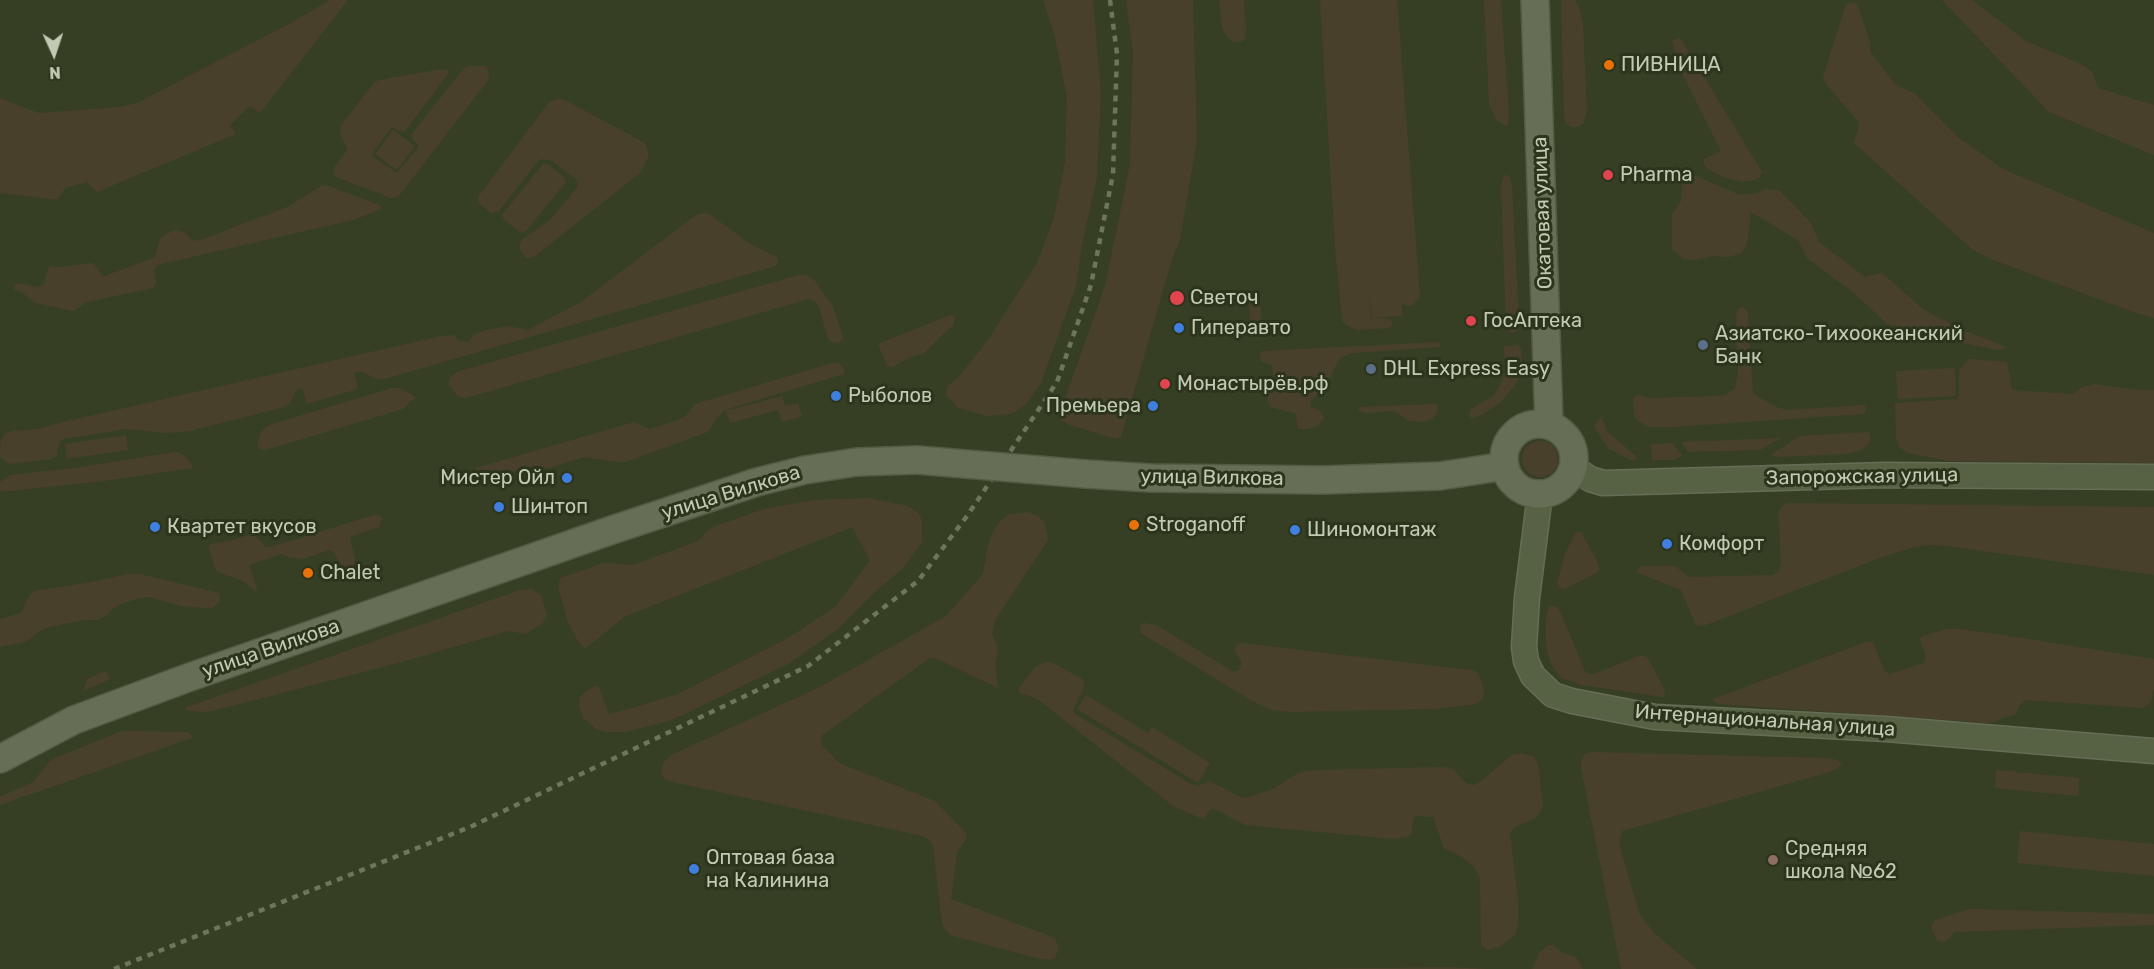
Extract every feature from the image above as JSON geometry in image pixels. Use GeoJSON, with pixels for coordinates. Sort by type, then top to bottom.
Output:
{"type":"FeatureCollection","features":[{"type":"Feature","properties":{"kind":"main road","name":"Окатовая улица"},"geometry":{"type":"LineString","coordinates":[[1535,0],[1549,425]]}},
{"type":"Feature","properties":{"kind":"main road"},"geometry":{"type":"LineString","coordinates":[[1533,425],[1549,425],[1564,434],[1570,441],[1574,468],[1566,482],[1558,489],[1540,494],[1526,492],[1510,479],[1505,466],[1504,458],[1508,443],[1519,431],[1533,425]]}},
{"type":"Feature","properties":{"kind":"main road","name":"улица Вилкова"},"geometry":{"type":"LineString","coordinates":[[0,759],[74,720],[179,681],[603,533],[757,482],[805,470],[857,462],[917,460],[1151,478],[1323,480],[1440,476],[1505,466]]}},
{"type":"Feature","properties":{"kind":"main road","name":"Запорожская улица"},"geometry":{"type":"LineString","coordinates":[[1574,468],[1590,479],[1603,483],[1885,475],[2154,477]]}},
{"type":"Feature","properties":{"kind":"main road","name":"Интернациональная улица"},"geometry":{"type":"LineString","coordinates":[[1540,494],[1527,598],[1524,647],[1526,661],[1533,676],[1553,695],[1572,701],[1655,717],[1898,730],[2154,751]]}},
{"type":"Feature","properties":{"kind":"shaded area"},"geometry":{"type":"Polygon","coordinates":[[[330,0],[348,0],[260,113],[250,106],[230,125],[236,134],[97,192],[87,182],[65,188],[57,200],[0,193],[0,98],[39,113],[120,107],[137,103],[289,24],[330,0]]]}},
{"type":"Feature","properties":{"kind":"shaded area"},"geometry":{"type":"Polygon","coordinates":[[[1043,0],[1093,0],[1101,92],[1097,178],[1082,244],[1076,286],[1041,383],[1026,404],[1011,414],[986,416],[958,408],[946,395],[947,387],[960,375],[988,340],[1037,263],[1054,218],[1065,162],[1067,97],[1054,33],[1043,0]]]}},
{"type":"Feature","properties":{"kind":"shaded area"},"geometry":{"type":"Polygon","coordinates":[[[1126,0],[1193,0],[1197,140],[1180,240],[1172,259],[1121,437],[1116,439],[1067,424],[1058,418],[1105,286],[1130,164],[1133,53],[1126,0]]]}},
{"type":"Feature","properties":{"kind":"shaded area"},"geometry":{"type":"Polygon","coordinates":[[[1219,0],[1244,0],[1246,30],[1245,39],[1241,42],[1234,42],[1227,37],[1222,28],[1219,0]]]}},
{"type":"Feature","properties":{"kind":"shaded area"},"geometry":{"type":"Polygon","coordinates":[[[1320,0],[1397,0],[1420,297],[1413,305],[1402,304],[1402,316],[1372,318],[1369,289],[1371,318],[1390,319],[1393,323],[1390,328],[1356,330],[1342,321],[1335,247],[1320,0]]]}},
{"type":"Feature","properties":{"kind":"shaded area"},"geometry":{"type":"Polygon","coordinates":[[[1484,0],[1501,0],[1509,117],[1506,126],[1497,121],[1489,104],[1484,0]]]}},
{"type":"Feature","properties":{"kind":"shaded area"},"geometry":{"type":"Polygon","coordinates":[[[1561,0],[1575,0],[1583,24],[1587,110],[1583,123],[1579,127],[1571,127],[1566,123],[1564,116],[1561,0]]]}},
{"type":"Feature","properties":{"kind":"shaded area"},"geometry":{"type":"Polygon","coordinates":[[[1942,0],[1972,0],[2026,41],[2083,65],[2092,72],[2098,88],[2154,105],[2154,155],[2049,112],[1942,0]]]}},
{"type":"Feature","properties":{"kind":"shaded area"},"geometry":{"type":"Polygon","coordinates":[[[1854,2],[1858,6],[1870,43],[1870,51],[1895,84],[1914,93],[1959,138],[2003,169],[2154,233],[2154,318],[1988,258],[1973,250],[1854,143],[1859,125],[1857,120],[1825,83],[1823,77],[1845,7],[1848,3],[1854,2]]]}},
{"type":"Feature","properties":{"kind":"shaded area"},"geometry":{"type":"Polygon","coordinates":[[[1681,39],[1762,172],[1756,180],[1743,182],[1726,178],[1708,169],[1704,164],[1704,159],[1721,151],[1680,69],[1672,41],[1681,39]]]}},
{"type":"Feature","properties":{"kind":"shaded area"},"geometry":{"type":"Polygon","coordinates":[[[486,66],[489,79],[398,197],[391,198],[334,176],[333,169],[348,149],[340,135],[341,125],[374,83],[379,80],[442,69],[448,70],[448,74],[405,131],[392,127],[373,152],[373,157],[397,173],[417,149],[418,145],[411,135],[464,68],[486,66]]]}},
{"type":"Feature","properties":{"kind":"shaded area"},"geometry":{"type":"Polygon","coordinates":[[[560,99],[645,143],[648,157],[640,173],[535,256],[527,259],[519,248],[522,239],[549,221],[577,188],[578,181],[552,161],[543,159],[539,160],[498,212],[491,213],[478,203],[478,197],[550,101],[560,99]]]}},
{"type":"Feature","properties":{"kind":"shaded area"},"geometry":{"type":"Polygon","coordinates":[[[393,130],[415,146],[397,170],[375,154],[393,130]]]}},
{"type":"Feature","properties":{"kind":"shaded area"},"geometry":{"type":"Polygon","coordinates":[[[543,164],[549,165],[564,177],[566,182],[526,231],[521,233],[504,220],[502,215],[543,164]]]}},
{"type":"Feature","properties":{"kind":"shaded area"},"geometry":{"type":"Polygon","coordinates":[[[1506,174],[1512,186],[1519,323],[1518,331],[1512,333],[1509,332],[1506,323],[1501,189],[1506,174]]]}},
{"type":"Feature","properties":{"kind":"shaded area"},"geometry":{"type":"Polygon","coordinates":[[[1694,175],[1740,195],[1758,193],[1765,189],[1779,190],[1811,223],[1819,242],[1865,277],[1882,273],[1923,309],[1958,328],[2004,346],[2005,349],[1998,350],[1934,337],[1887,324],[1854,293],[1807,258],[1799,241],[1751,212],[1747,245],[1741,253],[1729,257],[1683,259],[1672,249],[1672,214],[1681,201],[1682,184],[1685,179],[1694,175]]]}},
{"type":"Feature","properties":{"kind":"shaded area"},"geometry":{"type":"Polygon","coordinates":[[[326,185],[380,205],[382,209],[353,220],[157,265],[154,271],[156,283],[153,288],[87,302],[73,311],[35,303],[13,286],[18,283],[38,287],[43,285],[48,268],[51,266],[62,267],[91,263],[105,276],[155,257],[161,237],[175,230],[184,232],[191,239],[198,241],[287,207],[326,185]]]}},
{"type":"Feature","properties":{"kind":"shaded area"},"geometry":{"type":"Polygon","coordinates":[[[709,214],[749,243],[776,257],[778,261],[776,266],[381,380],[364,372],[354,372],[358,389],[307,404],[302,388],[295,392],[290,403],[284,407],[191,431],[167,433],[126,429],[63,439],[59,443],[57,456],[51,459],[9,464],[0,455],[1,440],[5,434],[12,431],[38,429],[437,337],[453,335],[460,341],[468,342],[475,334],[487,330],[508,326],[528,330],[581,302],[696,215],[709,214]]]}},
{"type":"Feature","properties":{"kind":"shaded area"},"geometry":{"type":"Polygon","coordinates":[[[799,275],[808,276],[815,281],[833,307],[843,340],[837,343],[828,339],[819,307],[809,299],[466,398],[458,397],[449,385],[449,379],[455,373],[463,370],[799,275]]]}},
{"type":"Feature","properties":{"kind":"shaded area"},"geometry":{"type":"Polygon","coordinates":[[[1255,299],[1260,304],[1263,332],[1263,335],[1257,338],[1251,333],[1249,306],[1250,300],[1255,299]]]}},
{"type":"Feature","properties":{"kind":"shaded area"},"geometry":{"type":"Polygon","coordinates":[[[1742,307],[1747,310],[1748,314],[1753,392],[1757,396],[1779,408],[1789,410],[1862,405],[1866,407],[1864,414],[1673,427],[1649,427],[1638,421],[1634,416],[1633,399],[1637,395],[1651,398],[1714,396],[1725,395],[1735,389],[1738,374],[1736,315],[1742,307]]]}},
{"type":"Feature","properties":{"kind":"shaded area"},"geometry":{"type":"Polygon","coordinates":[[[950,315],[955,317],[953,325],[923,354],[910,357],[893,367],[887,366],[878,344],[950,315]]]}},
{"type":"Feature","properties":{"kind":"shaded area"},"geometry":{"type":"Polygon","coordinates":[[[1437,342],[1441,344],[1440,347],[1352,353],[1339,359],[1328,381],[1310,402],[1311,407],[1320,411],[1324,418],[1317,426],[1298,429],[1294,413],[1270,407],[1267,399],[1274,385],[1272,365],[1262,362],[1260,355],[1262,351],[1437,342]]]}},
{"type":"Feature","properties":{"kind":"shaded area"},"geometry":{"type":"Polygon","coordinates":[[[1518,345],[1521,349],[1522,367],[1516,384],[1500,403],[1479,416],[1471,418],[1469,416],[1471,409],[1493,396],[1501,383],[1505,369],[1504,346],[1518,345]]]}},
{"type":"Feature","properties":{"kind":"shaded area"},"geometry":{"type":"Polygon","coordinates":[[[1969,359],[2007,362],[2012,390],[2073,394],[2082,387],[2095,384],[2154,390],[2154,463],[1949,461],[1908,453],[1899,447],[1896,438],[1895,403],[1957,399],[1959,397],[1959,370],[1969,359]]]}},
{"type":"Feature","properties":{"kind":"shaded area"},"geometry":{"type":"Polygon","coordinates":[[[832,363],[840,364],[844,369],[844,374],[725,410],[708,432],[625,462],[584,457],[549,468],[533,466],[495,476],[479,474],[476,471],[476,468],[634,422],[650,429],[684,418],[695,404],[832,363]]]}},
{"type":"Feature","properties":{"kind":"shaded area"},"geometry":{"type":"Polygon","coordinates":[[[1955,368],[1956,396],[1898,399],[1896,371],[1955,368]]]}},
{"type":"Feature","properties":{"kind":"shaded area"},"geometry":{"type":"Polygon","coordinates":[[[392,388],[400,388],[414,396],[415,399],[403,409],[266,450],[259,449],[257,445],[261,432],[269,425],[392,388]]]}},
{"type":"Feature","properties":{"kind":"shaded area"},"geometry":{"type":"Polygon","coordinates":[[[782,396],[785,406],[798,403],[802,416],[782,422],[778,410],[730,423],[726,411],[782,396]]]}},
{"type":"Feature","properties":{"kind":"shaded area"},"geometry":{"type":"Polygon","coordinates":[[[1436,404],[1438,407],[1436,414],[1425,422],[1409,421],[1394,411],[1364,413],[1358,410],[1360,407],[1436,404]]]}},
{"type":"Feature","properties":{"kind":"shaded area"},"geometry":{"type":"Polygon","coordinates":[[[1601,417],[1608,432],[1637,457],[1636,460],[1630,460],[1608,448],[1594,426],[1601,417]]]}},
{"type":"Feature","properties":{"kind":"shaded area"},"geometry":{"type":"Polygon","coordinates":[[[1869,432],[1871,438],[1868,445],[1848,454],[1776,457],[1771,455],[1800,436],[1869,432]]]}},
{"type":"Feature","properties":{"kind":"shaded area"},"geometry":{"type":"Polygon","coordinates":[[[126,435],[128,450],[67,459],[65,444],[126,435]]]}},
{"type":"Feature","properties":{"kind":"shaded area"},"geometry":{"type":"Polygon","coordinates":[[[1781,438],[1760,450],[1688,452],[1681,442],[1781,438]]]}},
{"type":"Feature","properties":{"kind":"shaded area"},"geometry":{"type":"Polygon","coordinates":[[[1540,441],[1552,447],[1558,459],[1552,471],[1540,477],[1528,471],[1522,459],[1528,447],[1540,441]]]}},
{"type":"Feature","properties":{"kind":"shaded area"},"geometry":{"type":"Polygon","coordinates":[[[1672,443],[1682,455],[1675,460],[1652,460],[1651,444],[1672,443]]]}},
{"type":"Feature","properties":{"kind":"shaded area"},"geometry":{"type":"Polygon","coordinates":[[[175,452],[183,454],[192,468],[104,481],[0,492],[0,482],[10,475],[75,468],[175,452]]]}},
{"type":"Feature","properties":{"kind":"shaded area"},"geometry":{"type":"Polygon","coordinates":[[[868,498],[909,506],[919,514],[922,521],[922,542],[903,568],[838,629],[788,664],[672,720],[626,732],[606,732],[596,729],[583,718],[579,698],[586,691],[598,685],[609,714],[633,708],[680,693],[790,637],[836,606],[870,560],[852,527],[624,617],[585,649],[568,622],[558,587],[560,578],[604,563],[633,565],[698,541],[708,530],[716,526],[764,509],[815,500],[868,498]]]}},
{"type":"Feature","properties":{"kind":"shaded area"},"geometry":{"type":"Polygon","coordinates":[[[1787,503],[2154,507],[2154,575],[1928,545],[1883,557],[1703,626],[1696,625],[1681,590],[1637,572],[1640,566],[1675,566],[1689,577],[1772,575],[1779,570],[1781,563],[1778,512],[1787,503]]]}},
{"type":"Feature","properties":{"kind":"shaded area"},"geometry":{"type":"Polygon","coordinates":[[[1028,512],[1038,516],[1045,523],[1048,540],[994,622],[992,634],[998,648],[995,666],[998,688],[935,658],[930,658],[821,736],[822,745],[839,763],[935,801],[966,833],[967,837],[957,853],[951,899],[1055,938],[1059,948],[1055,958],[1040,959],[950,935],[944,928],[941,916],[933,845],[923,836],[668,781],[663,777],[661,773],[663,763],[671,755],[820,687],[946,616],[983,574],[988,545],[1000,521],[1009,514],[1028,512]]]}},
{"type":"Feature","properties":{"kind":"shaded area"},"geometry":{"type":"Polygon","coordinates":[[[374,515],[382,518],[379,527],[350,538],[355,559],[354,565],[349,568],[343,567],[333,552],[329,550],[303,559],[281,554],[249,565],[257,588],[256,592],[243,581],[217,572],[208,547],[210,544],[249,535],[256,537],[266,547],[271,547],[374,515]]]}},
{"type":"Feature","properties":{"kind":"shaded area"},"geometry":{"type":"Polygon","coordinates":[[[1576,532],[1581,532],[1599,565],[1599,570],[1564,589],[1559,588],[1557,584],[1565,554],[1576,532]]]}},
{"type":"Feature","properties":{"kind":"shaded area"},"geometry":{"type":"Polygon","coordinates":[[[128,574],[140,574],[219,593],[220,601],[212,608],[205,608],[181,606],[149,597],[136,599],[116,606],[98,620],[53,626],[43,629],[25,642],[0,647],[0,619],[21,613],[34,591],[128,574]]]}},
{"type":"Feature","properties":{"kind":"shaded area"},"geometry":{"type":"Polygon","coordinates":[[[531,589],[541,595],[547,615],[543,623],[526,634],[508,631],[402,662],[212,711],[185,710],[187,707],[517,591],[531,589]]]}},
{"type":"Feature","properties":{"kind":"shaded area"},"geometry":{"type":"Polygon","coordinates":[[[1549,606],[1558,607],[1585,671],[1594,674],[1642,655],[1647,657],[1665,690],[1665,695],[1663,697],[1581,685],[1560,677],[1548,655],[1546,643],[1546,619],[1549,606]]]}},
{"type":"Feature","properties":{"kind":"shaded area"},"geometry":{"type":"Polygon","coordinates":[[[1140,624],[1156,625],[1232,671],[1237,671],[1241,666],[1241,661],[1234,649],[1241,643],[1471,670],[1477,672],[1481,680],[1483,698],[1478,703],[1470,705],[1432,709],[1290,712],[1272,710],[1252,701],[1141,633],[1140,624]]]}},
{"type":"Feature","properties":{"kind":"shaded area"},"geometry":{"type":"Polygon","coordinates":[[[1947,629],[2016,637],[2154,659],[2154,688],[2151,702],[2143,708],[2026,700],[2019,706],[2016,714],[1990,723],[1718,704],[1713,699],[1866,642],[1873,642],[1884,670],[1890,674],[1924,663],[1926,657],[1920,639],[1947,629]]]}},
{"type":"Feature","properties":{"kind":"shaded area"},"geometry":{"type":"Polygon","coordinates":[[[1051,662],[1082,679],[1083,690],[1073,710],[1075,714],[1191,784],[1198,786],[1210,781],[1242,798],[1275,788],[1298,773],[1318,770],[1443,767],[1453,769],[1467,784],[1474,785],[1512,755],[1523,753],[1534,757],[1538,764],[1543,807],[1536,818],[1515,827],[1510,833],[1518,900],[1518,924],[1515,935],[1499,947],[1488,950],[1481,945],[1480,878],[1473,866],[1462,857],[1444,848],[1433,817],[1416,816],[1413,818],[1412,833],[1407,837],[1393,839],[1245,825],[1214,809],[1211,809],[1204,819],[1200,818],[1173,806],[1039,700],[1019,692],[1019,688],[1035,667],[1051,662]]]}},
{"type":"Feature","properties":{"kind":"shaded area"},"geometry":{"type":"Polygon","coordinates":[[[106,671],[110,679],[83,691],[87,679],[106,671]]]}},
{"type":"Feature","properties":{"kind":"shaded area"},"geometry":{"type":"Polygon","coordinates":[[[1086,695],[1148,733],[1152,727],[1210,763],[1198,783],[1077,709],[1086,695]]]}},
{"type":"Feature","properties":{"kind":"shaded area"},"geometry":{"type":"Polygon","coordinates":[[[119,732],[188,732],[192,738],[0,805],[0,797],[33,782],[55,758],[119,732]]]}},
{"type":"Feature","properties":{"kind":"shaded area"},"geometry":{"type":"Polygon","coordinates":[[[1590,752],[1828,758],[1842,764],[1837,769],[1826,773],[1622,831],[1619,844],[1639,913],[1653,932],[1697,969],[1621,969],[1581,768],[1581,760],[1590,752]]]}},
{"type":"Feature","properties":{"kind":"shaded area"},"geometry":{"type":"Polygon","coordinates":[[[1996,770],[2079,778],[2078,796],[1995,788],[1996,770]]]}},
{"type":"Feature","properties":{"kind":"shaded area"},"geometry":{"type":"Polygon","coordinates":[[[2020,831],[2154,844],[2154,876],[2017,863],[2020,831]]]}},
{"type":"Feature","properties":{"kind":"shaded area"},"geometry":{"type":"Polygon","coordinates":[[[1970,909],[2154,914],[2154,925],[1955,932],[1945,942],[1937,941],[1931,927],[1935,920],[1970,909]]]}},
{"type":"Feature","properties":{"kind":"shaded area"},"geometry":{"type":"Polygon","coordinates":[[[1548,945],[1554,945],[1561,952],[1576,957],[1583,969],[1532,969],[1539,953],[1548,945]]]}},
{"type":"Feature","properties":{"kind":"shaded area"},"geometry":{"type":"Polygon","coordinates":[[[1450,967],[1489,969],[1294,969],[1450,967]]]}},
{"type":"Feature","properties":{"kind":"railway"},"geometry":{"type":"LineString","coordinates":[[114,969],[470,827],[808,666],[918,581],[967,516],[1057,382],[1091,285],[1113,174],[1117,54],[1110,0]]}},
{"type":"Feature","properties":{"kind":"place","name":"ПИВНИЦА"},"geometry":{"type":"Point","coordinates":[1609,65]}},
{"type":"Feature","properties":{"kind":"place","name":"Pharma"},"geometry":{"type":"Point","coordinates":[1608,175]}},
{"type":"Feature","properties":{"kind":"place","name":"Светоч"},"geometry":{"type":"Point","coordinates":[1177,298]}},
{"type":"Feature","properties":{"kind":"place","name":"ГосАптека"},"geometry":{"type":"Point","coordinates":[1471,321]}},
{"type":"Feature","properties":{"kind":"place","name":"Гиперавто"},"geometry":{"type":"Point","coordinates":[1179,328]}},
{"type":"Feature","properties":{"kind":"place","name":"Азиатско-Тихоокеанский Банк"},"geometry":{"type":"Point","coordinates":[1703,345]}},
{"type":"Feature","properties":{"kind":"place","name":"DHL Express Easy"},"geometry":{"type":"Point","coordinates":[1371,369]}},
{"type":"Feature","properties":{"kind":"place","name":"Монастырёв.рф"},"geometry":{"type":"Point","coordinates":[1165,384]}},
{"type":"Feature","properties":{"kind":"place","name":"Рыболов"},"geometry":{"type":"Point","coordinates":[836,396]}},
{"type":"Feature","properties":{"kind":"place","name":"Премьера"},"geometry":{"type":"Point","coordinates":[1153,406]}},
{"type":"Feature","properties":{"kind":"place","name":"Мистер Ойл"},"geometry":{"type":"Point","coordinates":[567,478]}},
{"type":"Feature","properties":{"kind":"place","name":"Шинтоп"},"geometry":{"type":"Point","coordinates":[499,507]}},
{"type":"Feature","properties":{"kind":"place","name":"Stroganoff"},"geometry":{"type":"Point","coordinates":[1134,525]}},
{"type":"Feature","properties":{"kind":"place","name":"Квартет вкусов"},"geometry":{"type":"Point","coordinates":[155,527]}},
{"type":"Feature","properties":{"kind":"place","name":"Шиномонтаж"},"geometry":{"type":"Point","coordinates":[1295,530]}},
{"type":"Feature","properties":{"kind":"place","name":"Комфорт"},"geometry":{"type":"Point","coordinates":[1667,544]}},
{"type":"Feature","properties":{"kind":"place","name":"Chalet"},"geometry":{"type":"Point","coordinates":[308,573]}},
{"type":"Feature","properties":{"kind":"place","name":"Средняя школа №62"},"geometry":{"type":"Point","coordinates":[1773,860]}},
{"type":"Feature","properties":{"kind":"place","name":"Оптовая база на Калинина"},"geometry":{"type":"Point","coordinates":[694,869]}}]}
